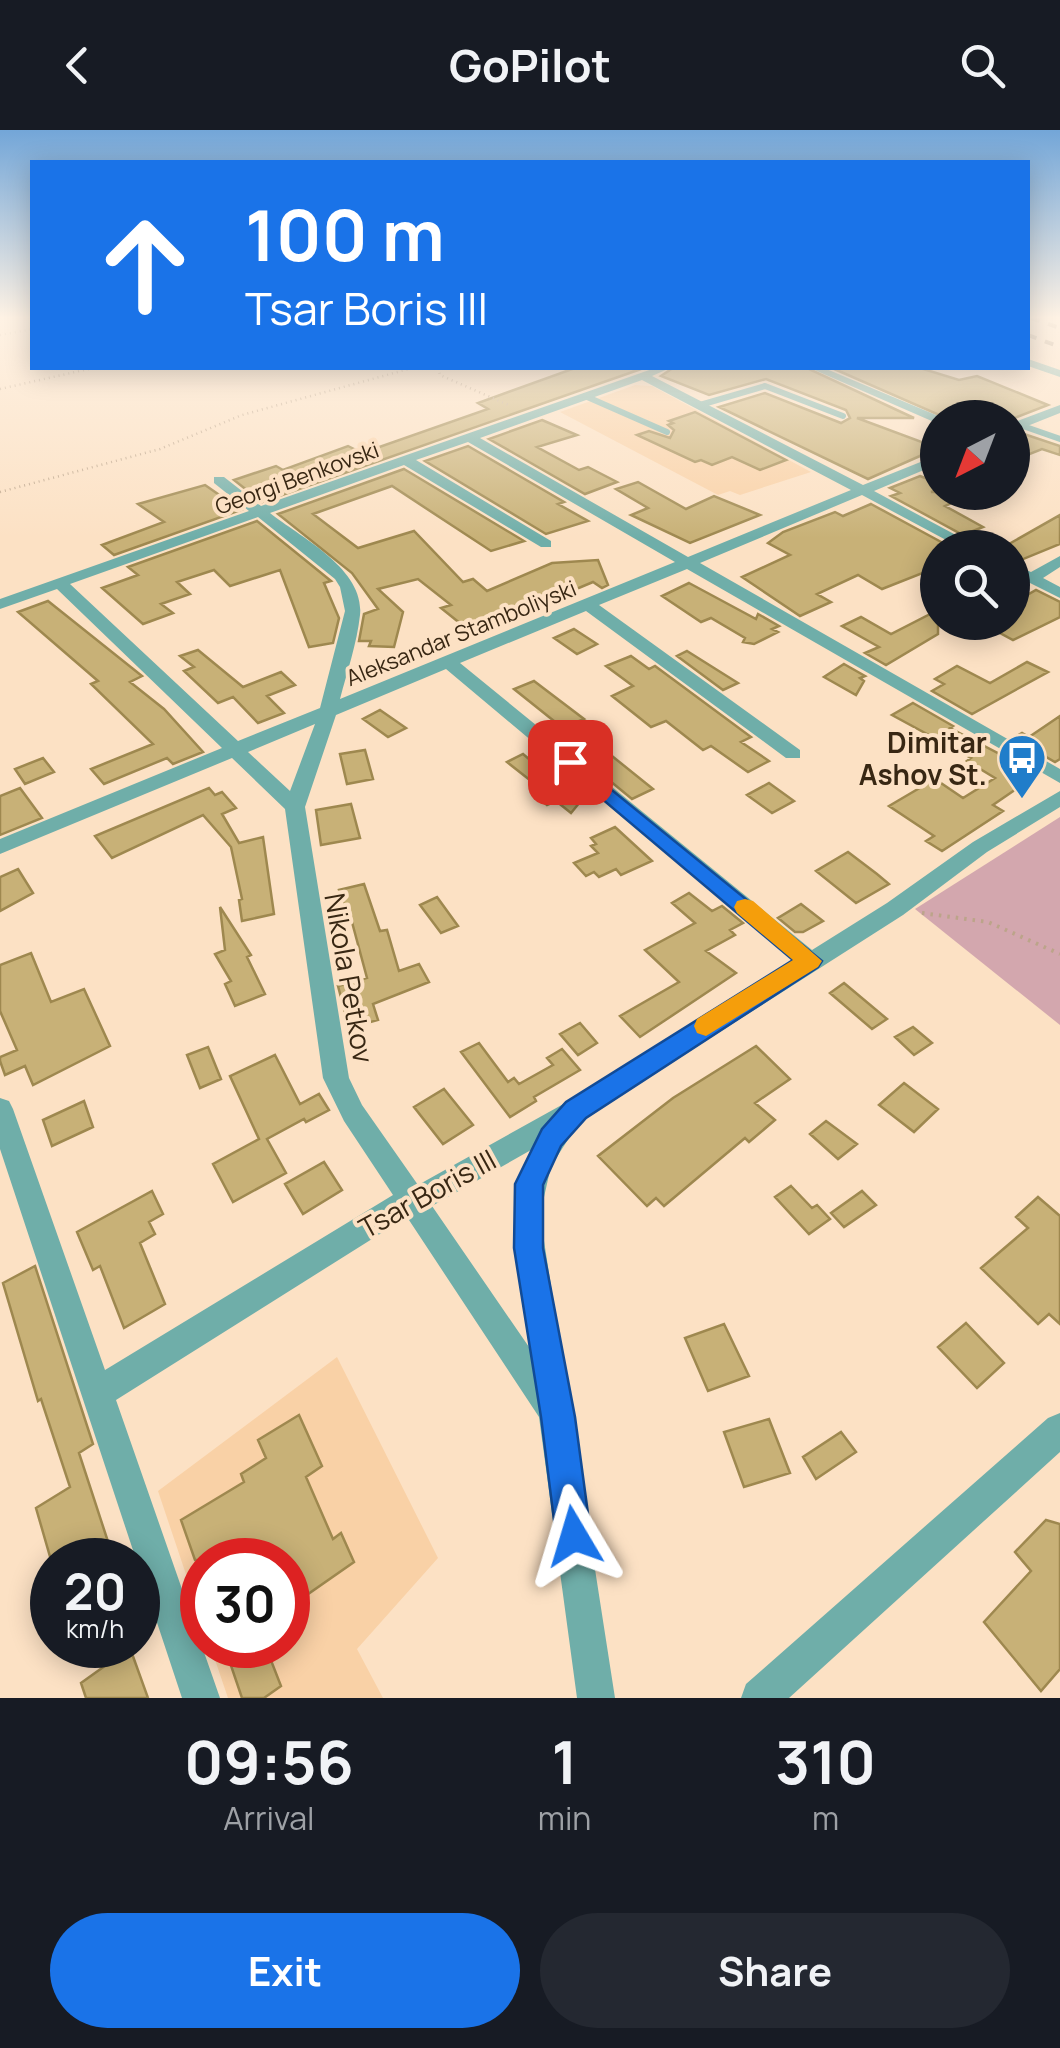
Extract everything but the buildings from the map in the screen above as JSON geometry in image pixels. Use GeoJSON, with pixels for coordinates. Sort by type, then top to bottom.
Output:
{"type":"FeatureCollection","features":[{"type":"Feature","properties":{"kind":"street","name":"Georgi Benkovski"},"geometry":{"type":"LineString","coordinates":[[0,604],[598,391]]}},
{"type":"Feature","properties":{"kind":"street"},"geometry":{"type":"LineString","coordinates":[[673,391],[939,530]]}},
{"type":"Feature","properties":{"kind":"street"},"geometry":{"type":"LineString","coordinates":[[871,391],[920,411]]}},
{"type":"Feature","properties":{"kind":"street"},"geometry":{"type":"LineString","coordinates":[[1030,421],[1060,409]]}},
{"type":"Feature","properties":{"kind":"street"},"geometry":{"type":"LineString","coordinates":[[470,437],[1060,777]]}},
{"type":"Feature","properties":{"kind":"street"},"geometry":{"type":"LineString","coordinates":[[406,460],[546,544]]}},
{"type":"Feature","properties":{"kind":"street","name":"Aleksandar Stamboliyski"},"geometry":{"type":"LineString","coordinates":[[0,847],[920,466]]}},
{"type":"Feature","properties":{"kind":"street"},"geometry":{"type":"LineString","coordinates":[[60,583],[295,807],[328,712],[352,598],[340,576],[219,480]]}},
{"type":"Feature","properties":{"kind":"street"},"geometry":{"type":"LineString","coordinates":[[1030,578],[1060,562]]}},
{"type":"Feature","properties":{"kind":"street"},"geometry":{"type":"LineString","coordinates":[[1030,578],[1060,592]]}},
{"type":"Feature","properties":{"kind":"street"},"geometry":{"type":"LineString","coordinates":[[588,605],[793,754]]}},
{"type":"Feature","properties":{"kind":"street"},"geometry":{"type":"LineString","coordinates":[[449,662],[810,961]]}},
{"type":"Feature","properties":{"kind":"street","name":"Tsar Boris III"},"geometry":{"type":"LineString","coordinates":[[98,1393],[411,1200],[576,1110],[895,909],[980,847],[1060,798]]}},
{"type":"Feature","properties":{"kind":"street","name":"Nikola Petkov"},"geometry":{"type":"LineString","coordinates":[[295,807],[312,947],[336,1078],[352,1112],[558,1417]]}},
{"type":"Feature","properties":{"kind":"street"},"geometry":{"type":"LineString","coordinates":[[0,1109],[201,1698]]}},
{"type":"Feature","properties":{"kind":"street"},"geometry":{"type":"LineString","coordinates":[[576,1110],[551,1138],[539,1160],[529,1184],[526,1216],[596,1698]]}},
{"type":"Feature","properties":{"kind":"street"},"geometry":{"type":"LineString","coordinates":[[760,1698],[1060,1430]]}},
{"type":"Feature","properties":{"kind":"lane"},"geometry":{"type":"LineString","coordinates":[[700,405],[747,391]]}},
{"type":"Feature","properties":{"kind":"lane"},"geometry":{"type":"LineString","coordinates":[[779,391],[844,416]]}},
{"type":"Feature","properties":{"kind":"lane"},"geometry":{"type":"LineString","coordinates":[[585,396],[667,432]]}},
{"type":"Feature","properties":{"kind":"lane"},"geometry":{"type":"LineString","coordinates":[[1030,430],[1060,440]]}},
{"type":"Feature","properties":{"kind":"path"},"geometry":{"type":"LineString","coordinates":[[0,492],[160,448],[242,415],[328,391]]}},
{"type":"Feature","properties":{"kind":"path"},"geometry":{"type":"LineString","coordinates":[[476,391],[532,415]]}},
{"type":"Feature","properties":{"kind":"path"},"geometry":{"type":"LineString","coordinates":[[895,909],[988,922],[1060,954]]}},
{"type":"Feature","properties":{"kind":"shaded area"},"geometry":{"type":"Polygon","coordinates":[[[618,391],[662,391],[811,472],[740,495],[730,491],[718,495],[560,412],[618,391]]]}},
{"type":"Feature","properties":{"kind":"shaded area"},"geometry":{"type":"Polygon","coordinates":[[[1060,817],[1060,1025],[915,909],[1060,817]]]}},
{"type":"Feature","properties":{"kind":"shaded area"},"geometry":{"type":"Polygon","coordinates":[[[337,1357],[438,1558],[357,1649],[383,1698],[228,1698],[218,1668],[310,1668],[310,1538],[180,1538],[180,1556],[158,1491],[337,1357]]]}},
{"type":"Feature","properties":{"kind":"slow traffic"},"geometry":{"type":"LineString","coordinates":[[706,1026],[810,961],[745,907]]}},
{"type":"Feature","properties":{"kind":"place","name":"Dimitar Ashov St."},"geometry":{"type":"Point","coordinates":[1022,800]}},
{"type":"Feature","properties":{"kind":"route"},"geometry":{"type":"LineString","coordinates":[[570,762],[810,961],[576,1110],[551,1138],[529,1184],[528,1248],[574,1536]]}}]}
